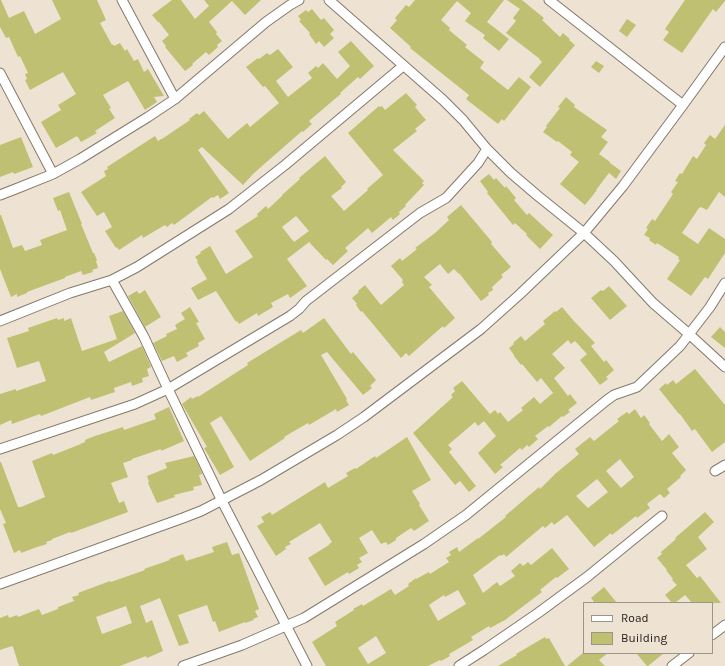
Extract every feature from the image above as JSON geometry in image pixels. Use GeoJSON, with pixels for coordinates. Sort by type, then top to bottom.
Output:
{"type":"FeatureCollection","features":[{"type":"Feature","properties":{"kind":"street"},"geometry":{"type":"LineString","coordinates":[[122,0],[175,99]]}},
{"type":"Feature","properties":{"kind":"street"},"geometry":{"type":"LineString","coordinates":[[0,195],[53,174],[141,122],[175,99],[266,22],[299,0]]}},
{"type":"Feature","properties":{"kind":"street"},"geometry":{"type":"LineString","coordinates":[[329,0],[448,105],[516,177],[584,233],[614,261],[653,303],[690,334],[725,367]]}},
{"type":"Feature","properties":{"kind":"street"},"geometry":{"type":"LineString","coordinates":[[549,0],[683,105]]}},
{"type":"Feature","properties":{"kind":"street"},"geometry":{"type":"LineString","coordinates":[[0,584],[183,518],[222,501],[261,480],[364,417],[481,329],[584,233],[623,186],[725,47]]}},
{"type":"Feature","properties":{"kind":"street"},"geometry":{"type":"LineString","coordinates":[[0,321],[70,294],[112,280],[137,267],[230,209],[285,166],[403,66]]}},
{"type":"Feature","properties":{"kind":"street"},"geometry":{"type":"LineString","coordinates":[[0,73],[53,174]]}},
{"type":"Feature","properties":{"kind":"street"},"geometry":{"type":"LineString","coordinates":[[0,449],[135,404],[168,389],[290,316],[306,301],[420,213],[446,198],[478,163],[488,149]]}},
{"type":"Feature","properties":{"kind":"street"},"geometry":{"type":"LineString","coordinates":[[112,280],[144,337],[222,501],[307,666]]}},
{"type":"Feature","properties":{"kind":"street"},"geometry":{"type":"LineString","coordinates":[[183,666],[242,645],[304,618],[424,544],[466,515],[607,400],[614,395],[637,387],[680,346],[710,307],[725,284]]}},
{"type":"Feature","properties":{"kind":"street"},"geometry":{"type":"LineString","coordinates":[[715,471],[725,465]]}},
{"type":"Feature","properties":{"kind":"street"},"geometry":{"type":"LineString","coordinates":[[459,666],[538,613],[587,577],[662,516]]}},
{"type":"Feature","properties":{"kind":"street"},"geometry":{"type":"LineString","coordinates":[[713,634],[725,625]]}},
{"type":"Feature","properties":{"kind":"street"},"geometry":{"type":"LineString","coordinates":[[672,666],[688,654]]}},
{"type":"Feature","properties":{"kind":"building"},"geometry":{"type":"Polygon","coordinates":[[[0,0],[9,18],[24,11],[35,34],[61,19],[52,0],[97,0],[106,20],[100,23],[112,45],[113,44],[114,46],[120,43],[125,51],[127,49],[134,61],[138,59],[144,72],[148,69],[164,96],[154,97],[157,102],[145,110],[128,81],[103,95],[115,118],[95,131],[97,133],[81,142],[77,136],[56,148],[41,122],[61,110],[58,105],[76,94],[63,72],[30,90],[25,80],[27,79],[25,74],[28,73],[20,56],[18,57],[9,37],[6,38],[0,27],[0,0]]]}},
{"type":"Feature","properties":{"kind":"building"},"geometry":{"type":"Polygon","coordinates":[[[172,0],[181,0],[195,19],[209,6],[204,0],[261,0],[245,15],[232,1],[209,22],[222,41],[209,55],[206,52],[185,71],[165,47],[166,46],[162,41],[169,35],[152,15],[172,0]]]}},
{"type":"Feature","properties":{"kind":"building"},"geometry":{"type":"Polygon","coordinates":[[[415,0],[504,0],[487,22],[509,39],[499,51],[483,38],[485,35],[465,21],[471,13],[457,1],[441,20],[450,28],[449,30],[467,45],[465,47],[484,62],[480,68],[508,90],[519,77],[531,87],[504,121],[502,119],[498,124],[466,99],[469,95],[410,48],[411,47],[390,28],[397,20],[395,18],[406,5],[409,7],[415,0]]]}},
{"type":"Feature","properties":{"kind":"building"},"geometry":{"type":"Polygon","coordinates":[[[507,0],[522,0],[544,18],[542,20],[560,37],[563,33],[575,45],[540,87],[529,77],[542,62],[506,33],[516,21],[513,18],[520,9],[507,0]]]}},
{"type":"Feature","properties":{"kind":"building"},"geometry":{"type":"Polygon","coordinates":[[[685,0],[725,1],[716,12],[713,9],[682,53],[663,40],[669,32],[665,29],[685,0]]]}},
{"type":"Feature","properties":{"kind":"building"},"geometry":{"type":"Polygon","coordinates":[[[312,9],[321,20],[324,18],[334,30],[330,34],[334,38],[324,47],[319,41],[316,44],[309,34],[310,33],[299,21],[301,20],[298,16],[306,10],[308,12],[312,9]]]}},
{"type":"Feature","properties":{"kind":"building"},"geometry":{"type":"Polygon","coordinates":[[[627,19],[636,25],[627,37],[619,31],[627,19]]]}},
{"type":"Feature","properties":{"kind":"building"},"geometry":{"type":"Polygon","coordinates":[[[351,41],[374,66],[360,79],[358,77],[340,93],[341,94],[309,121],[312,124],[253,174],[243,185],[202,147],[198,150],[229,193],[220,199],[218,195],[213,198],[212,197],[174,225],[172,223],[167,227],[165,225],[143,238],[142,235],[119,250],[117,247],[116,248],[105,231],[112,227],[104,212],[97,216],[81,192],[106,176],[104,171],[108,169],[107,167],[155,136],[158,141],[162,139],[190,120],[189,119],[197,113],[199,115],[204,111],[228,139],[247,123],[250,127],[279,103],[246,67],[258,58],[259,59],[267,53],[270,55],[278,49],[293,67],[276,81],[288,97],[312,78],[308,73],[316,66],[318,68],[323,63],[337,79],[350,66],[338,52],[351,41]]]}},
{"type":"Feature","properties":{"kind":"building"},"geometry":{"type":"Polygon","coordinates":[[[596,61],[604,66],[599,73],[591,67],[596,61]]]}},
{"type":"Feature","properties":{"kind":"building"},"geometry":{"type":"Polygon","coordinates":[[[406,93],[417,105],[415,107],[426,120],[415,129],[417,131],[393,150],[424,181],[422,183],[424,185],[399,212],[400,214],[393,220],[391,217],[372,233],[368,228],[345,248],[348,251],[333,265],[327,259],[326,260],[309,242],[287,259],[307,286],[290,298],[288,294],[271,303],[273,307],[258,316],[257,313],[239,324],[237,321],[236,322],[216,291],[198,300],[191,288],[207,279],[195,257],[210,246],[226,274],[253,257],[235,231],[258,216],[257,214],[266,206],[268,209],[300,179],[299,178],[325,156],[346,182],[341,187],[342,188],[331,196],[344,211],[383,175],[348,133],[379,106],[382,106],[385,110],[406,93]],[[296,216],[282,227],[294,242],[309,231],[296,216]]]}},
{"type":"Feature","properties":{"kind":"building"},"geometry":{"type":"Polygon","coordinates":[[[566,97],[575,105],[574,107],[607,130],[601,137],[608,142],[599,154],[621,171],[616,179],[609,173],[585,205],[560,184],[579,162],[570,155],[572,152],[543,132],[566,97]]]}},
{"type":"Feature","properties":{"kind":"building"},"geometry":{"type":"Polygon","coordinates":[[[725,125],[725,197],[719,192],[707,210],[701,207],[699,208],[682,233],[698,244],[709,228],[725,239],[725,253],[708,279],[705,277],[691,296],[667,279],[680,260],[678,259],[679,257],[657,243],[656,245],[649,240],[650,238],[644,235],[648,229],[646,228],[652,219],[655,221],[673,194],[671,192],[678,182],[675,181],[680,173],[682,174],[693,156],[697,159],[706,145],[704,143],[710,135],[715,139],[725,125]]]}},
{"type":"Feature","properties":{"kind":"building"},"geometry":{"type":"Polygon","coordinates":[[[21,137],[33,167],[0,177],[0,145],[21,137]]]}},
{"type":"Feature","properties":{"kind":"building"},"geometry":{"type":"Polygon","coordinates":[[[489,174],[494,180],[496,178],[505,188],[506,186],[516,198],[514,200],[527,215],[529,213],[553,235],[540,249],[515,223],[513,225],[487,193],[488,192],[480,181],[489,174]]]}},
{"type":"Feature","properties":{"kind":"building"},"geometry":{"type":"Polygon","coordinates":[[[69,192],[97,260],[98,268],[92,270],[93,272],[83,275],[81,271],[17,297],[17,294],[11,297],[0,269],[0,215],[13,248],[22,245],[25,251],[42,245],[40,240],[67,230],[60,210],[58,211],[53,198],[69,192]]]}},
{"type":"Feature","properties":{"kind":"building"},"geometry":{"type":"Polygon","coordinates":[[[461,205],[511,267],[501,275],[503,277],[492,287],[493,290],[481,301],[459,273],[454,269],[448,274],[440,264],[424,277],[432,285],[429,287],[455,318],[444,328],[443,326],[409,356],[406,353],[401,358],[362,311],[361,312],[352,298],[365,285],[381,305],[404,285],[402,282],[403,280],[391,266],[400,258],[402,261],[417,249],[415,248],[449,220],[447,217],[461,205]]]}},
{"type":"Feature","properties":{"kind":"building"},"geometry":{"type":"Polygon","coordinates":[[[609,286],[627,306],[610,320],[591,298],[609,286]]]}},
{"type":"Feature","properties":{"kind":"building"},"geometry":{"type":"Polygon","coordinates":[[[145,290],[161,317],[145,327],[128,296],[137,291],[139,294],[145,290]]]}},
{"type":"Feature","properties":{"kind":"building"},"geometry":{"type":"Polygon","coordinates":[[[190,307],[199,322],[196,323],[205,339],[198,343],[199,346],[186,353],[188,356],[177,362],[174,356],[162,361],[153,343],[167,336],[166,334],[177,329],[175,325],[185,319],[181,313],[190,307]]]}},
{"type":"Feature","properties":{"kind":"building"},"geometry":{"type":"Polygon","coordinates":[[[562,307],[595,343],[591,346],[604,362],[606,360],[614,370],[606,377],[608,379],[600,385],[580,360],[587,354],[575,341],[571,344],[568,340],[552,354],[565,368],[554,378],[568,396],[570,394],[577,403],[568,410],[570,412],[563,417],[562,416],[535,436],[538,439],[529,447],[527,445],[522,450],[520,448],[500,465],[503,467],[495,474],[478,453],[496,436],[484,421],[478,426],[475,422],[448,445],[452,449],[449,452],[476,486],[469,492],[460,481],[455,485],[413,433],[453,397],[451,395],[455,391],[453,388],[462,381],[490,414],[495,410],[498,414],[500,412],[508,422],[523,410],[521,408],[534,397],[540,404],[553,393],[541,378],[537,382],[522,364],[521,365],[509,348],[521,336],[525,341],[545,324],[543,321],[562,307]]]}},
{"type":"Feature","properties":{"kind":"building"},"geometry":{"type":"Polygon","coordinates":[[[123,311],[135,333],[104,352],[109,362],[142,346],[151,367],[147,369],[149,376],[142,378],[143,382],[132,386],[131,382],[114,388],[115,392],[91,400],[90,397],[41,416],[40,414],[12,424],[11,420],[0,425],[0,394],[16,389],[16,391],[46,381],[39,361],[17,368],[7,338],[29,331],[28,328],[57,318],[58,320],[64,318],[64,321],[71,318],[82,351],[117,339],[109,316],[123,311]]]}},
{"type":"Feature","properties":{"kind":"building"},"geometry":{"type":"Polygon","coordinates":[[[324,318],[351,354],[353,352],[376,380],[370,386],[372,388],[363,395],[327,352],[321,355],[349,405],[337,412],[336,409],[309,425],[308,423],[284,437],[285,438],[250,461],[221,416],[210,423],[234,467],[220,475],[204,448],[207,447],[182,404],[191,397],[192,399],[198,397],[248,365],[247,363],[301,330],[303,333],[324,318]]]}},
{"type":"Feature","properties":{"kind":"building"},"geometry":{"type":"Polygon","coordinates":[[[720,327],[725,332],[725,348],[711,337],[720,327]]]}},
{"type":"Feature","properties":{"kind":"building"},"geometry":{"type":"Polygon","coordinates":[[[695,369],[725,405],[725,442],[712,452],[695,429],[692,431],[659,389],[666,383],[667,385],[673,380],[676,384],[695,369]]]}},
{"type":"Feature","properties":{"kind":"building"},"geometry":{"type":"Polygon","coordinates":[[[169,407],[184,441],[161,451],[161,449],[123,463],[128,477],[111,483],[119,503],[124,501],[128,512],[52,539],[46,542],[47,544],[21,553],[20,550],[14,553],[3,524],[6,523],[0,509],[0,462],[18,507],[21,507],[45,497],[32,461],[52,453],[53,455],[81,444],[85,442],[85,440],[95,436],[123,427],[124,430],[156,419],[154,414],[169,407]]]}},
{"type":"Feature","properties":{"kind":"building"},"geometry":{"type":"Polygon","coordinates":[[[635,409],[641,418],[644,415],[662,441],[669,434],[679,447],[672,453],[686,470],[680,476],[681,477],[667,489],[670,493],[664,498],[660,494],[647,504],[650,508],[637,518],[636,516],[612,535],[611,533],[594,547],[567,515],[554,525],[552,522],[545,528],[543,526],[506,557],[504,554],[501,556],[500,555],[473,575],[483,593],[497,582],[500,586],[515,576],[511,571],[520,563],[523,566],[528,562],[531,565],[552,548],[569,569],[557,578],[556,577],[540,590],[542,592],[505,620],[490,628],[489,626],[471,637],[473,640],[449,654],[450,656],[441,661],[440,660],[428,666],[326,666],[312,642],[337,626],[335,622],[354,610],[353,609],[362,604],[363,606],[391,589],[395,595],[409,586],[408,584],[416,578],[429,572],[430,574],[449,562],[446,558],[451,555],[449,552],[457,547],[459,552],[478,539],[506,517],[505,516],[539,487],[540,489],[579,454],[575,449],[590,437],[594,441],[619,421],[617,419],[627,412],[629,414],[635,409]],[[620,459],[606,471],[621,488],[634,477],[620,459]],[[597,479],[576,496],[588,508],[608,492],[597,479]],[[458,590],[445,597],[444,595],[429,605],[438,621],[466,604],[458,590]],[[376,636],[358,648],[368,664],[386,653],[376,636]]]}},
{"type":"Feature","properties":{"kind":"building"},"geometry":{"type":"Polygon","coordinates":[[[407,437],[431,480],[412,491],[429,521],[414,531],[411,528],[388,545],[386,542],[381,544],[372,530],[359,538],[368,553],[359,558],[362,562],[357,565],[359,568],[349,574],[348,572],[325,586],[308,558],[332,542],[320,523],[289,542],[291,544],[285,547],[286,549],[276,556],[257,526],[264,522],[261,517],[270,512],[272,515],[325,482],[328,488],[348,476],[346,473],[355,468],[356,469],[375,456],[376,458],[407,437]]]}},
{"type":"Feature","properties":{"kind":"building"},"geometry":{"type":"Polygon","coordinates":[[[194,456],[202,473],[199,475],[202,485],[193,487],[194,490],[174,495],[175,497],[157,503],[148,483],[147,476],[167,468],[165,463],[194,456]]]}},
{"type":"Feature","properties":{"kind":"building"},"geometry":{"type":"Polygon","coordinates":[[[705,512],[714,522],[698,537],[707,549],[686,565],[697,578],[700,576],[721,603],[691,602],[685,595],[676,602],[671,602],[665,595],[677,585],[657,558],[662,554],[661,552],[676,539],[675,538],[705,512]]]}},
{"type":"Feature","properties":{"kind":"building"},"geometry":{"type":"Polygon","coordinates":[[[227,542],[232,555],[239,553],[259,609],[255,611],[258,617],[253,619],[254,620],[219,632],[215,621],[213,622],[207,605],[178,615],[189,643],[179,646],[160,598],[140,606],[146,623],[152,620],[163,651],[147,658],[146,656],[120,666],[19,666],[12,646],[0,650],[0,618],[8,615],[9,618],[17,615],[18,617],[39,609],[42,615],[74,601],[72,597],[79,595],[78,593],[145,570],[144,569],[183,554],[186,561],[214,552],[212,547],[227,542]],[[126,606],[96,617],[102,634],[132,623],[126,606]]]}},
{"type":"Feature","properties":{"kind":"building"},"geometry":{"type":"Polygon","coordinates":[[[604,587],[616,602],[594,602],[591,598],[604,587]]]}},
{"type":"Feature","properties":{"kind":"building"},"geometry":{"type":"Polygon","coordinates":[[[545,637],[546,639],[549,638],[565,666],[498,666],[517,655],[516,654],[545,637]]]}},
{"type":"Feature","properties":{"kind":"building"},"geometry":{"type":"Polygon","coordinates":[[[583,653],[607,654],[599,660],[605,666],[567,666],[583,653]]]}},
{"type":"Feature","properties":{"kind":"building"},"geometry":{"type":"Polygon","coordinates":[[[637,654],[663,654],[648,666],[637,654]]]}}]}
